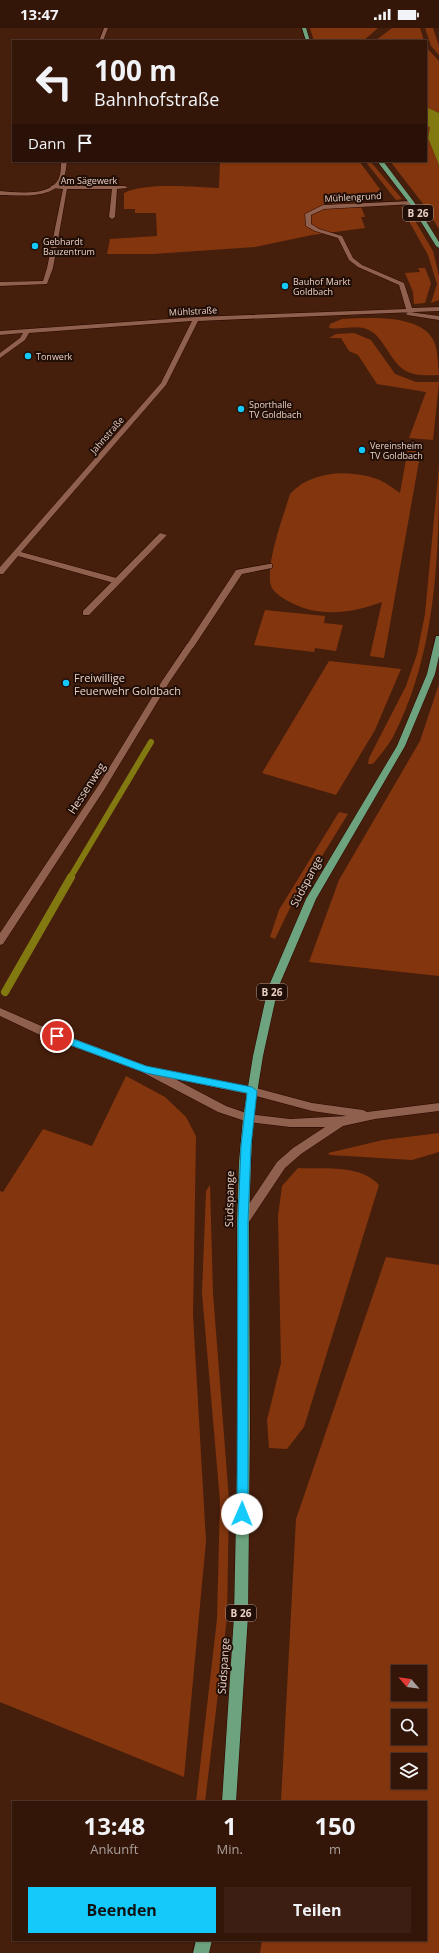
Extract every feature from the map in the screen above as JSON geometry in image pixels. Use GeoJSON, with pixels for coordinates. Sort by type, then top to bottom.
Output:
{"type":"FeatureCollection","features":[{"type":"Feature","properties":{"kind":"main road"},"geometry":{"type":"LineString","coordinates":[[304,28],[308,40]]}},
{"type":"Feature","properties":{"kind":"main road","name":"B 26"},"geometry":{"type":"LineString","coordinates":[[381,162],[412,203],[439,246]]}},
{"type":"Feature","properties":{"kind":"main road","name":"Südspange"},"geometry":{"type":"LineString","coordinates":[[229,1801],[241,1616],[244,1423],[243,1222],[248,1118],[263,1028],[273,988],[311,899],[400,746],[431,674],[439,638]]}},
{"type":"Feature","properties":{"kind":"main road"},"geometry":{"type":"LineString","coordinates":[[201,1953],[204,1941]]}},
{"type":"Feature","properties":{"kind":"street"},"geometry":{"type":"LineString","coordinates":[[101,40],[106,28]]}},
{"type":"Feature","properties":{"kind":"street","name":"Am Sägewerk"},"geometry":{"type":"LineString","coordinates":[[0,193],[35,193],[53,187],[60,181],[64,162]]}},
{"type":"Feature","properties":{"kind":"street","name":"Am Sägewerk"},"geometry":{"type":"LineString","coordinates":[[53,187],[125,188]]}},
{"type":"Feature","properties":{"kind":"street"},"geometry":{"type":"LineString","coordinates":[[0,284],[45,283],[50,268],[65,188]]}},
{"type":"Feature","properties":{"kind":"street"},"geometry":{"type":"LineString","coordinates":[[112,217],[115,188]]}},
{"type":"Feature","properties":{"kind":"street","name":"Mühlengrund"},"geometry":{"type":"LineString","coordinates":[[409,310],[402,284],[360,266],[351,258],[340,237],[317,230],[308,225],[306,220],[308,214],[323,207],[412,203]]}},
{"type":"Feature","properties":{"kind":"street","name":"Mühlstraße"},"geometry":{"type":"LineString","coordinates":[[0,333],[196,319],[439,309]]}},
{"type":"Feature","properties":{"kind":"street","name":"Mühlstraße"},"geometry":{"type":"LineString","coordinates":[[387,312],[439,318]]}},
{"type":"Feature","properties":{"kind":"street","name":"Jahnstraße"},"geometry":{"type":"LineString","coordinates":[[0,572],[164,384],[196,319]]}},
{"type":"Feature","properties":{"kind":"street"},"geometry":{"type":"LineString","coordinates":[[0,356],[23,339],[27,331]]}},
{"type":"Feature","properties":{"kind":"street"},"geometry":{"type":"LineString","coordinates":[[86,613],[163,535]]}},
{"type":"Feature","properties":{"kind":"street"},"geometry":{"type":"LineString","coordinates":[[17,553],[117,582]]}},
{"type":"Feature","properties":{"kind":"street","name":"Hessenweg"},"geometry":{"type":"LineString","coordinates":[[0,941],[101,788],[166,681],[239,572],[270,566]]}},
{"type":"Feature","properties":{"kind":"street"},"geometry":{"type":"LineString","coordinates":[[0,1012],[42,1031],[146,1069],[222,1109],[248,1118],[290,1123],[340,1122],[375,1115],[439,1107]]}},
{"type":"Feature","properties":{"kind":"street"},"geometry":{"type":"LineString","coordinates":[[146,1069],[252,1091],[312,1107],[338,1112],[375,1115]]}},
{"type":"Feature","properties":{"kind":"street"},"geometry":{"type":"LineString","coordinates":[[243,1222],[281,1165],[297,1151],[340,1122]]}},
{"type":"Feature","properties":{"kind":"shaded area"},"geometry":{"type":"Polygon","coordinates":[[[310,28],[378,28],[364,40],[314,40],[310,28]]]}},
{"type":"Feature","properties":{"kind":"shaded area"},"geometry":{"type":"Polygon","coordinates":[[[392,28],[420,28],[424,40],[376,40],[392,28]]]}},
{"type":"Feature","properties":{"kind":"shaded area"},"geometry":{"type":"Polygon","coordinates":[[[425,28],[433,28],[439,46],[439,55],[431,46],[425,28]]]}},
{"type":"Feature","properties":{"kind":"shaded area"},"geometry":{"type":"Polygon","coordinates":[[[427,48],[439,61],[439,113],[427,107],[427,48]]]}},
{"type":"Feature","properties":{"kind":"shaded area"},"geometry":{"type":"Polygon","coordinates":[[[427,107],[439,113],[439,165],[428,138],[430,127],[427,126],[427,107]]]}},
{"type":"Feature","properties":{"kind":"shaded area"},"geometry":{"type":"Polygon","coordinates":[[[427,126],[430,127],[428,138],[439,165],[439,229],[424,205],[391,162],[427,162],[427,126]]]}},
{"type":"Feature","properties":{"kind":"shaded area"},"geometry":{"type":"Polygon","coordinates":[[[220,162],[360,162],[382,192],[356,193],[365,217],[361,217],[365,228],[312,235],[255,247],[153,254],[107,254],[110,239],[157,236],[156,213],[135,213],[135,209],[124,209],[124,193],[145,187],[157,186],[219,188],[220,162]]]}},
{"type":"Feature","properties":{"kind":"shaded area"},"geometry":{"type":"Polygon","coordinates":[[[366,162],[371,162],[402,199],[396,200],[366,162]]]}},
{"type":"Feature","properties":{"kind":"shaded area"},"geometry":{"type":"Polygon","coordinates":[[[401,207],[407,207],[433,251],[439,276],[439,300],[431,303],[437,284],[428,255],[401,207]]]}},
{"type":"Feature","properties":{"kind":"shaded area"},"geometry":{"type":"Polygon","coordinates":[[[418,268],[425,268],[431,283],[425,303],[414,304],[413,292],[405,273],[420,272],[418,268]]]}},
{"type":"Feature","properties":{"kind":"shaded area"},"geometry":{"type":"Polygon","coordinates":[[[380,318],[408,322],[420,327],[429,334],[435,344],[439,375],[420,375],[407,372],[392,357],[379,338],[365,328],[329,328],[330,324],[342,319],[380,318]]]}},
{"type":"Feature","properties":{"kind":"shaded area"},"geometry":{"type":"Polygon","coordinates":[[[354,333],[371,340],[395,374],[416,382],[439,382],[433,440],[409,438],[426,392],[377,384],[358,355],[349,351],[341,338],[329,338],[336,334],[354,333]]]}},
{"type":"Feature","properties":{"kind":"shaded area"},"geometry":{"type":"Polygon","coordinates":[[[409,443],[422,444],[384,658],[370,656],[382,602],[357,609],[333,612],[309,610],[298,606],[277,594],[271,587],[271,560],[290,494],[299,486],[319,477],[342,473],[377,479],[386,483],[400,493],[409,443]]]}},
{"type":"Feature","properties":{"kind":"shaded area"},"geometry":{"type":"Polygon","coordinates":[[[439,466],[436,570],[426,639],[418,672],[407,705],[393,737],[373,764],[368,764],[369,758],[406,686],[417,654],[425,614],[439,466]]]}},
{"type":"Feature","properties":{"kind":"shaded area"},"geometry":{"type":"Polygon","coordinates":[[[265,610],[325,616],[324,623],[343,625],[336,651],[315,648],[314,652],[254,645],[265,610]]]}},
{"type":"Feature","properties":{"kind":"shaded area"},"geometry":{"type":"Polygon","coordinates":[[[329,661],[401,669],[375,730],[336,795],[262,773],[329,661]]]}},
{"type":"Feature","properties":{"kind":"shaded area"},"geometry":{"type":"Polygon","coordinates":[[[439,684],[439,976],[309,962],[339,880],[420,741],[439,684]]]}},
{"type":"Feature","properties":{"kind":"shaded area"},"geometry":{"type":"Polygon","coordinates":[[[339,812],[348,814],[290,908],[275,939],[270,937],[279,910],[339,812]]]}},
{"type":"Feature","properties":{"kind":"shaded area"},"geometry":{"type":"Polygon","coordinates":[[[126,1076],[165,1097],[186,1117],[196,1136],[193,1315],[206,1541],[184,1777],[0,1702],[0,1191],[3,1192],[43,1129],[92,1146],[126,1076]]]}},
{"type":"Feature","properties":{"kind":"shaded area"},"geometry":{"type":"Polygon","coordinates":[[[439,1133],[439,1152],[412,1160],[330,1155],[328,1153],[383,1140],[439,1133]]]}},
{"type":"Feature","properties":{"kind":"shaded area"},"geometry":{"type":"Polygon","coordinates":[[[298,1168],[330,1168],[352,1171],[371,1178],[379,1185],[304,1427],[287,1449],[269,1448],[267,1420],[281,1363],[278,1216],[282,1186],[298,1168]]]}},
{"type":"Feature","properties":{"kind":"shaded area"},"geometry":{"type":"Polygon","coordinates":[[[210,1185],[213,1293],[229,1500],[227,1618],[205,1801],[196,1801],[217,1619],[220,1501],[202,1293],[206,1191],[210,1185]]]}},
{"type":"Feature","properties":{"kind":"shaded area"},"geometry":{"type":"Polygon","coordinates":[[[386,1257],[439,1265],[439,1953],[260,1953],[262,1941],[427,1941],[427,1801],[281,1801],[296,1519],[386,1257]]]}},
{"type":"Feature","properties":{"kind":"waterway"},"geometry":{"type":"LineString","coordinates":[[70,878],[151,742]]}},
{"type":"Feature","properties":{"kind":"waterway"},"geometry":{"type":"LineString","coordinates":[[5,992],[71,877]]}},
{"type":"Feature","properties":{"kind":"place","name":"Gebhardt Bauzentrum"},"geometry":{"type":"Point","coordinates":[35,246]}},
{"type":"Feature","properties":{"kind":"place","name":"Bauhof Markt Goldbach"},"geometry":{"type":"Point","coordinates":[285,286]}},
{"type":"Feature","properties":{"kind":"place","name":"Tonwerk"},"geometry":{"type":"Point","coordinates":[28,356]}},
{"type":"Feature","properties":{"kind":"place","name":"Sporthalle TV Goldbach"},"geometry":{"type":"Point","coordinates":[241,409]}},
{"type":"Feature","properties":{"kind":"place","name":"Vereinsheim TV Goldbach"},"geometry":{"type":"Point","coordinates":[362,450]}},
{"type":"Feature","properties":{"kind":"place","name":"Freiwillige Feuerwehr Goldbach"},"geometry":{"type":"Point","coordinates":[66,683]}},
{"type":"Feature","properties":{"kind":"route"},"geometry":{"type":"LineString","coordinates":[[57,1036],[146,1069],[252,1091],[246,1146],[243,1222],[244,1423],[242,1514]]}}]}
